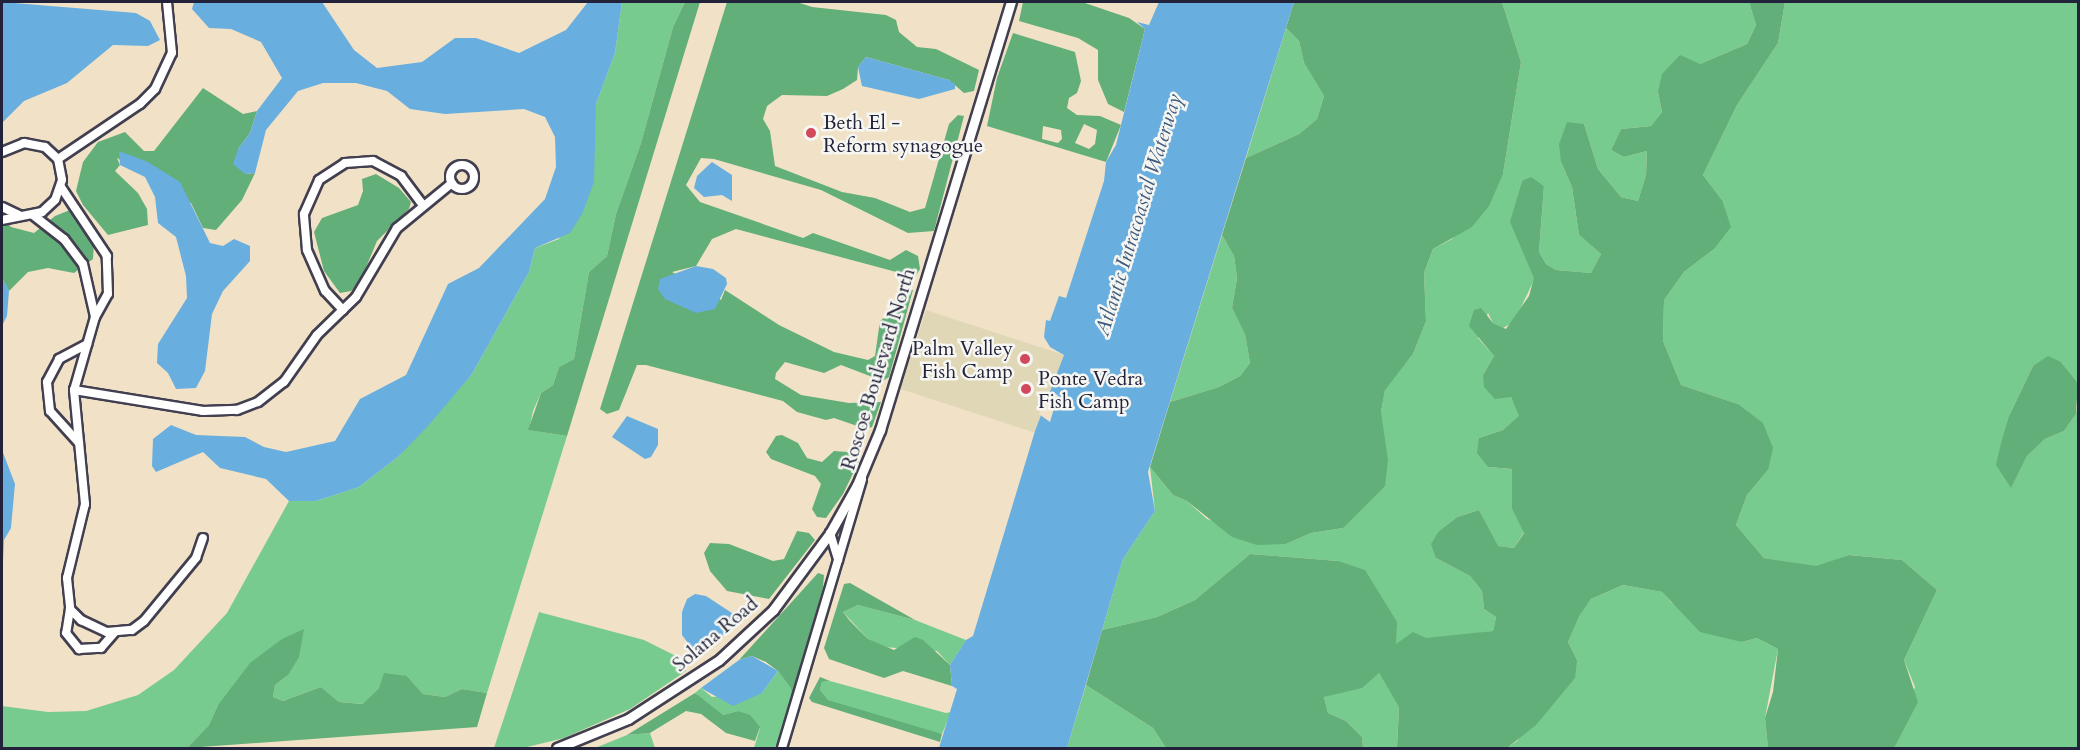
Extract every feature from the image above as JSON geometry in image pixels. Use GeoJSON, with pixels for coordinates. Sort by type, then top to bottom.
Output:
{"type":"FeatureCollection","features":[{"type":"Feature","properties":{"kind":"street"},"geometry":{"type":"LineString","coordinates":[[58,159],[140,104],[155,89],[172,52],[167,2]]}},
{"type":"Feature","properties":{"kind":"street","name":"Roscoe Boulevard North"},"geometry":{"type":"LineString","coordinates":[[782,748],[838,568],[867,463],[1011,2]]}},
{"type":"Feature","properties":{"kind":"street"},"geometry":{"type":"LineString","coordinates":[[2,152],[13,145],[31,143],[45,147],[58,159],[61,187],[107,256],[108,294],[95,317],[74,390],[85,504],[67,578],[70,609],[66,633],[79,650],[101,648],[114,633]]}},
{"type":"Feature","properties":{"kind":"street"},"geometry":{"type":"LineString","coordinates":[[343,310],[325,291],[307,250],[304,214],[314,186],[340,165],[373,161],[401,176],[423,205]]}},
{"type":"Feature","properties":{"kind":"street"},"geometry":{"type":"LineString","coordinates":[[74,390],[203,411],[248,406],[276,390],[317,335],[365,286],[397,228],[452,183]]}},
{"type":"Feature","properties":{"kind":"street"},"geometry":{"type":"LineString","coordinates":[[2,220],[33,215],[51,205],[61,187]]}},
{"type":"Feature","properties":{"kind":"street"},"geometry":{"type":"LineString","coordinates":[[2,207],[22,216]]}},
{"type":"Feature","properties":{"kind":"street"},"geometry":{"type":"LineString","coordinates":[[33,215],[64,239],[83,264],[95,317]]}},
{"type":"Feature","properties":{"kind":"street"},"geometry":{"type":"LineString","coordinates":[[79,443],[50,411],[47,382],[59,359],[87,344]]}},
{"type":"Feature","properties":{"kind":"street","name":"Solana Road"},"geometry":{"type":"LineString","coordinates":[[557,748],[628,719],[718,660],[772,610],[830,533],[867,463]]}},
{"type":"Feature","properties":{"kind":"street"},"geometry":{"type":"LineString","coordinates":[[830,533],[838,568]]}},
{"type":"Feature","properties":{"kind":"street"},"geometry":{"type":"LineString","coordinates":[[70,609],[81,620],[114,633],[132,630],[144,621],[196,558],[203,538]]}},
{"type":"Feature","properties":{"kind":"shaded area"},"geometry":{"type":"Polygon","coordinates":[[[926,310],[1064,355],[1038,434],[900,389],[926,310]]]}},
{"type":"Feature","properties":{"kind":"green space"},"geometry":{"type":"Polygon","coordinates":[[[622,2],[685,2],[673,27],[641,143],[616,214],[607,256],[589,272],[574,359],[559,367],[553,385],[541,393],[533,411],[529,430],[567,436],[487,693],[462,689],[445,697],[423,694],[407,676],[379,688],[364,704],[339,702],[321,687],[283,701],[273,697],[275,685],[288,675],[218,705],[209,725],[187,748],[2,748],[2,706],[48,712],[86,711],[138,695],[174,670],[227,613],[289,501],[316,501],[359,487],[399,456],[472,374],[529,272],[535,248],[559,239],[593,129],[596,104],[615,53],[622,2]]]}},
{"type":"Feature","properties":{"kind":"green space"},"geometry":{"type":"Polygon","coordinates":[[[685,2],[700,2],[567,436],[528,430],[541,393],[553,385],[559,367],[574,359],[589,272],[607,256],[616,214],[641,143],[673,27],[685,2]]]}},
{"type":"Feature","properties":{"kind":"green space"},"geometry":{"type":"Polygon","coordinates":[[[727,2],[797,2],[812,7],[886,15],[896,20],[899,32],[917,47],[936,49],[979,70],[974,91],[964,93],[949,80],[866,57],[858,67],[857,80],[843,89],[827,96],[782,95],[767,106],[763,119],[770,131],[775,166],[842,192],[875,198],[910,212],[925,208],[949,124],[958,115],[964,116],[934,231],[908,233],[821,190],[714,159],[701,158],[686,185],[700,202],[803,238],[813,233],[890,260],[906,250],[918,256],[920,269],[915,277],[736,229],[712,239],[696,266],[672,272],[721,300],[725,290],[779,325],[834,352],[868,360],[875,356],[880,321],[894,310],[906,290],[913,290],[889,377],[883,381],[841,365],[824,373],[785,362],[776,373],[775,379],[801,395],[849,403],[881,402],[872,427],[866,429],[834,418],[826,420],[797,412],[783,401],[646,365],[637,365],[619,410],[607,414],[600,409],[727,2]]]}},
{"type":"Feature","properties":{"kind":"green space"},"geometry":{"type":"Polygon","coordinates":[[[1023,2],[1082,2],[1129,18],[1145,29],[1124,112],[1108,104],[1098,80],[1098,50],[1078,38],[1019,21],[1023,2]]]}},
{"type":"Feature","properties":{"kind":"green space"},"geometry":{"type":"Polygon","coordinates":[[[1294,2],[1502,2],[1521,62],[1503,174],[1489,206],[1472,227],[1433,249],[1424,273],[1426,321],[1413,354],[1385,390],[1381,412],[1388,460],[1385,486],[1343,528],[1311,533],[1286,544],[1257,545],[1232,537],[1187,501],[1173,495],[1150,467],[1170,402],[1219,387],[1240,376],[1250,363],[1245,334],[1232,308],[1237,278],[1234,256],[1222,235],[1246,158],[1299,134],[1317,119],[1324,96],[1304,63],[1299,41],[1286,28],[1294,2]]]}},
{"type":"Feature","properties":{"kind":"green space"},"geometry":{"type":"Polygon","coordinates":[[[1502,2],[1749,2],[1756,25],[1747,44],[1700,64],[1658,92],[1662,112],[1651,126],[1621,129],[1611,150],[1624,157],[1647,151],[1646,175],[1638,201],[1621,197],[1598,169],[1584,124],[1561,162],[1572,187],[1579,235],[1601,254],[1591,273],[1556,270],[1546,264],[1539,252],[1544,186],[1522,181],[1511,222],[1535,278],[1514,322],[1503,328],[1493,323],[1488,313],[1478,338],[1494,356],[1483,375],[1511,397],[1520,416],[1503,430],[1479,438],[1488,467],[1512,469],[1512,509],[1524,532],[1514,548],[1497,546],[1479,510],[1457,517],[1439,531],[1436,558],[1470,576],[1482,591],[1484,609],[1496,617],[1493,631],[1395,645],[1338,561],[1250,554],[1195,600],[1157,617],[1102,630],[1123,559],[1155,511],[1150,467],[1173,495],[1187,501],[1207,519],[1286,544],[1311,533],[1343,528],[1381,412],[1385,389],[1413,354],[1426,321],[1424,273],[1433,249],[1452,239],[1503,174],[1521,62],[1502,2]]]}},
{"type":"Feature","properties":{"kind":"green space"},"geometry":{"type":"Polygon","coordinates":[[[1749,2],[1785,2],[1778,43],[1737,105],[1703,175],[1722,200],[1731,227],[1714,249],[1684,272],[1664,300],[1663,341],[1681,385],[1738,404],[1763,423],[1773,448],[1768,470],[1747,495],[1736,525],[1764,558],[1816,566],[1849,555],[1902,560],[1937,590],[1904,660],[1918,702],[1894,748],[1768,748],[1765,718],[1773,692],[1778,649],[1757,638],[1742,642],[1700,632],[1662,592],[1623,585],[1591,599],[1579,616],[1568,642],[1577,660],[1575,678],[1536,725],[1507,748],[1397,748],[1399,707],[1379,673],[1362,688],[1324,697],[1328,713],[1346,721],[1362,737],[1363,748],[1166,748],[1153,728],[1086,685],[1102,630],[1157,617],[1195,600],[1250,554],[1338,561],[1365,570],[1397,622],[1396,644],[1413,632],[1426,638],[1493,631],[1496,617],[1484,609],[1482,591],[1470,576],[1436,558],[1431,544],[1439,531],[1457,517],[1479,510],[1498,546],[1514,548],[1524,533],[1512,509],[1512,469],[1488,467],[1477,453],[1479,438],[1503,430],[1519,416],[1511,397],[1495,399],[1484,387],[1483,375],[1494,356],[1469,326],[1474,310],[1481,308],[1493,323],[1506,329],[1529,296],[1534,278],[1510,222],[1522,181],[1531,177],[1544,186],[1539,252],[1546,264],[1556,270],[1591,273],[1601,254],[1579,235],[1572,187],[1561,162],[1559,144],[1567,122],[1584,124],[1598,169],[1621,197],[1638,201],[1646,175],[1647,151],[1624,157],[1611,150],[1621,129],[1651,126],[1662,112],[1658,92],[1662,74],[1680,55],[1700,64],[1747,44],[1756,25],[1749,2]]]}},
{"type":"Feature","properties":{"kind":"green space"},"geometry":{"type":"Polygon","coordinates":[[[1785,2],[2078,2],[2078,383],[2061,362],[2033,366],[2009,416],[2011,487],[2027,456],[2045,439],[2064,431],[2076,414],[2078,400],[2078,748],[1894,748],[1915,687],[1904,660],[1937,590],[1902,560],[1849,555],[1816,567],[1764,558],[1736,525],[1747,495],[1768,470],[1738,404],[1681,385],[1663,341],[1664,300],[1684,272],[1714,249],[1722,200],[1703,175],[1737,105],[1778,43],[1785,2]]]}},
{"type":"Feature","properties":{"kind":"green space"},"geometry":{"type":"Polygon","coordinates":[[[1286,28],[1299,41],[1304,63],[1324,96],[1317,119],[1299,134],[1246,158],[1286,28]]]}},
{"type":"Feature","properties":{"kind":"green space"},"geometry":{"type":"Polygon","coordinates":[[[1013,33],[1075,52],[1081,81],[1077,93],[1069,98],[1067,108],[1077,115],[1100,116],[1121,125],[1106,162],[987,126],[997,78],[1013,33]],[[1084,124],[1075,143],[1089,149],[1095,144],[1097,130],[1084,124]],[[1043,126],[1042,139],[1058,143],[1062,139],[1061,130],[1043,126]]]}},
{"type":"Feature","properties":{"kind":"green space"},"geometry":{"type":"Polygon","coordinates":[[[203,88],[243,114],[257,111],[250,133],[238,149],[245,174],[255,173],[242,200],[216,230],[203,228],[191,203],[117,158],[120,165],[115,171],[138,193],[147,209],[148,225],[108,235],[83,205],[76,191],[83,162],[98,142],[125,132],[144,151],[154,151],[203,88]]]}},
{"type":"Feature","properties":{"kind":"green space"},"geometry":{"type":"Polygon","coordinates":[[[376,174],[399,188],[411,202],[409,209],[377,241],[360,282],[351,291],[340,293],[324,271],[314,232],[322,218],[358,205],[363,191],[362,179],[376,174]]]}},
{"type":"Feature","properties":{"kind":"green space"},"geometry":{"type":"Polygon","coordinates":[[[70,210],[94,243],[93,259],[74,273],[48,268],[28,272],[9,291],[2,278],[2,217],[11,227],[34,233],[55,216],[70,210]]]}},
{"type":"Feature","properties":{"kind":"green space"},"geometry":{"type":"Polygon","coordinates":[[[1222,235],[1234,256],[1237,278],[1232,308],[1245,333],[1250,363],[1240,376],[1219,387],[1170,402],[1222,235]]]}},
{"type":"Feature","properties":{"kind":"green space"},"geometry":{"type":"Polygon","coordinates":[[[2048,356],[2061,362],[2078,383],[2076,414],[2064,431],[2045,439],[2027,456],[2011,488],[1996,465],[2001,443],[2009,416],[2033,366],[2048,356]]]}},
{"type":"Feature","properties":{"kind":"green space"},"geometry":{"type":"Polygon","coordinates":[[[782,435],[798,443],[807,458],[822,462],[834,451],[847,452],[859,461],[843,494],[826,518],[817,517],[812,509],[821,484],[815,476],[771,459],[766,452],[776,436],[782,435]]]}},
{"type":"Feature","properties":{"kind":"green space"},"geometry":{"type":"Polygon","coordinates":[[[797,531],[809,533],[815,540],[769,599],[727,591],[710,571],[704,553],[710,543],[729,544],[773,561],[784,559],[797,531]]]}},
{"type":"Feature","properties":{"kind":"green space"},"geometry":{"type":"Polygon","coordinates":[[[818,573],[824,575],[823,588],[792,695],[791,688],[778,671],[766,662],[752,656],[739,660],[818,573]]]}},
{"type":"Feature","properties":{"kind":"green space"},"geometry":{"type":"Polygon","coordinates":[[[850,583],[915,620],[858,605],[843,612],[850,621],[868,639],[894,650],[915,637],[923,640],[950,665],[952,686],[903,671],[884,678],[829,659],[824,648],[844,584],[850,583]]]}},
{"type":"Feature","properties":{"kind":"green space"},"geometry":{"type":"Polygon","coordinates":[[[1623,585],[1662,592],[1672,603],[1742,642],[1757,638],[1778,649],[1765,718],[1768,748],[1507,748],[1517,741],[1577,660],[1568,642],[1578,616],[1591,599],[1623,585]]]}},
{"type":"Feature","properties":{"kind":"green space"},"geometry":{"type":"Polygon","coordinates":[[[858,605],[915,620],[966,640],[950,665],[937,651],[883,647],[868,639],[843,612],[858,605]]]}},
{"type":"Feature","properties":{"kind":"green space"},"geometry":{"type":"Polygon","coordinates":[[[539,612],[644,640],[678,657],[686,671],[630,709],[564,738],[523,748],[494,748],[539,612]]]}},
{"type":"Feature","properties":{"kind":"green space"},"geometry":{"type":"Polygon","coordinates":[[[304,629],[299,657],[288,675],[275,685],[273,697],[283,701],[321,687],[339,702],[363,704],[379,688],[384,673],[407,676],[423,694],[445,697],[462,689],[487,693],[477,727],[187,748],[209,725],[218,705],[250,663],[282,639],[304,629]]]}},
{"type":"Feature","properties":{"kind":"green space"},"geometry":{"type":"Polygon","coordinates":[[[778,671],[792,688],[792,695],[777,748],[754,748],[760,728],[738,711],[723,715],[715,712],[695,693],[701,688],[712,697],[762,693],[778,671]]]}},
{"type":"Feature","properties":{"kind":"green space"},"geometry":{"type":"Polygon","coordinates":[[[1379,673],[1399,706],[1397,748],[1363,748],[1362,737],[1346,721],[1328,713],[1324,697],[1379,673]]]}},
{"type":"Feature","properties":{"kind":"green space"},"geometry":{"type":"Polygon","coordinates":[[[820,677],[830,681],[822,682],[820,690],[828,700],[942,734],[940,742],[812,702],[809,698],[820,677]]]}},
{"type":"Feature","properties":{"kind":"green space"},"geometry":{"type":"Polygon","coordinates":[[[830,681],[946,713],[951,712],[942,734],[922,730],[827,700],[820,690],[822,682],[830,681]]]}},
{"type":"Feature","properties":{"kind":"green space"},"geometry":{"type":"Polygon","coordinates":[[[1086,685],[1153,728],[1166,748],[1067,748],[1086,685]]]}},
{"type":"Feature","properties":{"kind":"green space"},"geometry":{"type":"Polygon","coordinates":[[[695,693],[723,715],[738,711],[750,715],[760,727],[755,741],[726,733],[701,714],[686,711],[650,733],[627,735],[695,693]]]}},
{"type":"Feature","properties":{"kind":"green space"},"geometry":{"type":"Polygon","coordinates":[[[650,733],[655,748],[595,748],[627,735],[650,733]]]}},
{"type":"Feature","properties":{"kind":"water"},"geometry":{"type":"Polygon","coordinates":[[[2,2],[136,13],[150,21],[160,40],[148,46],[113,45],[67,83],[24,101],[2,123],[2,2]]]}},
{"type":"Feature","properties":{"kind":"water"},"geometry":{"type":"Polygon","coordinates":[[[194,2],[322,2],[354,50],[377,68],[422,62],[455,38],[476,38],[519,53],[566,30],[588,2],[622,2],[615,53],[596,104],[594,182],[582,214],[570,233],[535,248],[529,272],[472,374],[428,426],[399,456],[359,487],[316,501],[289,501],[266,479],[220,468],[203,452],[156,472],[152,466],[153,439],[171,425],[196,435],[245,437],[264,447],[286,452],[335,441],[360,399],[406,375],[448,284],[479,268],[545,199],[556,167],[555,137],[545,117],[524,109],[445,114],[410,109],[387,91],[356,83],[323,83],[298,91],[266,130],[255,173],[245,174],[233,164],[238,149],[250,133],[257,111],[282,78],[261,42],[231,29],[209,28],[192,9],[194,2]]]}},
{"type":"Feature","properties":{"kind":"water","name":"Atlantic Intracoastal Waterway"},"geometry":{"type":"Polygon","coordinates":[[[1159,2],[1294,2],[1148,472],[1155,511],[1123,559],[1067,748],[939,748],[957,689],[952,686],[950,665],[966,640],[973,636],[1035,431],[1064,355],[1050,347],[1044,337],[1046,320],[1050,321],[1059,296],[1066,298],[1104,181],[1106,162],[1116,145],[1145,29],[1137,22],[1149,25],[1159,2]]]}},
{"type":"Feature","properties":{"kind":"water"},"geometry":{"type":"Polygon","coordinates":[[[866,57],[949,80],[955,84],[955,89],[919,99],[862,86],[858,67],[866,57]]]}},
{"type":"Feature","properties":{"kind":"water"},"geometry":{"type":"Polygon","coordinates":[[[119,151],[148,162],[180,182],[210,243],[223,246],[234,239],[250,246],[250,261],[223,291],[212,314],[205,371],[196,388],[176,389],[168,373],[157,363],[158,344],[187,298],[186,276],[176,237],[158,223],[155,197],[145,177],[120,165],[119,151]]]}},
{"type":"Feature","properties":{"kind":"water"},"geometry":{"type":"Polygon","coordinates":[[[712,162],[732,175],[732,201],[722,195],[704,197],[694,188],[697,176],[712,162]]]}},
{"type":"Feature","properties":{"kind":"water"},"geometry":{"type":"Polygon","coordinates":[[[696,266],[713,269],[726,278],[727,284],[715,309],[696,313],[665,299],[658,289],[660,279],[696,266]]]}},
{"type":"Feature","properties":{"kind":"water"},"geometry":{"type":"Polygon","coordinates":[[[2,278],[9,291],[7,316],[2,326],[2,278]]]}},
{"type":"Feature","properties":{"kind":"water"},"geometry":{"type":"Polygon","coordinates":[[[627,416],[658,429],[658,445],[651,457],[645,459],[612,437],[627,416]]]}},
{"type":"Feature","properties":{"kind":"water"},"geometry":{"type":"Polygon","coordinates":[[[2,450],[15,484],[11,528],[4,540],[2,585],[2,450]]]}},
{"type":"Feature","properties":{"kind":"water"},"geometry":{"type":"Polygon","coordinates":[[[695,594],[706,596],[741,619],[705,651],[691,647],[682,635],[682,612],[687,599],[695,594]]]}},
{"type":"Feature","properties":{"kind":"water"},"geometry":{"type":"Polygon","coordinates":[[[752,656],[778,671],[762,693],[733,706],[701,688],[739,660],[752,656]]]}},
{"type":"Feature","properties":{"kind":"pier"},"geometry":{"type":"Polygon","coordinates":[[[1047,392],[1058,395],[1050,422],[1039,414],[1047,392]]]}},
{"type":"Feature","properties":{"kind":"place","name":"Beth El - Reform synagogue"},"geometry":{"type":"Point","coordinates":[811,133]}},
{"type":"Feature","properties":{"kind":"place","name":"Palm Valley Fish Camp"},"geometry":{"type":"Point","coordinates":[1025,359]}},
{"type":"Feature","properties":{"kind":"place","name":"Ponte Vedra Fish Camp"},"geometry":{"type":"Point","coordinates":[1026,389]}}]}
